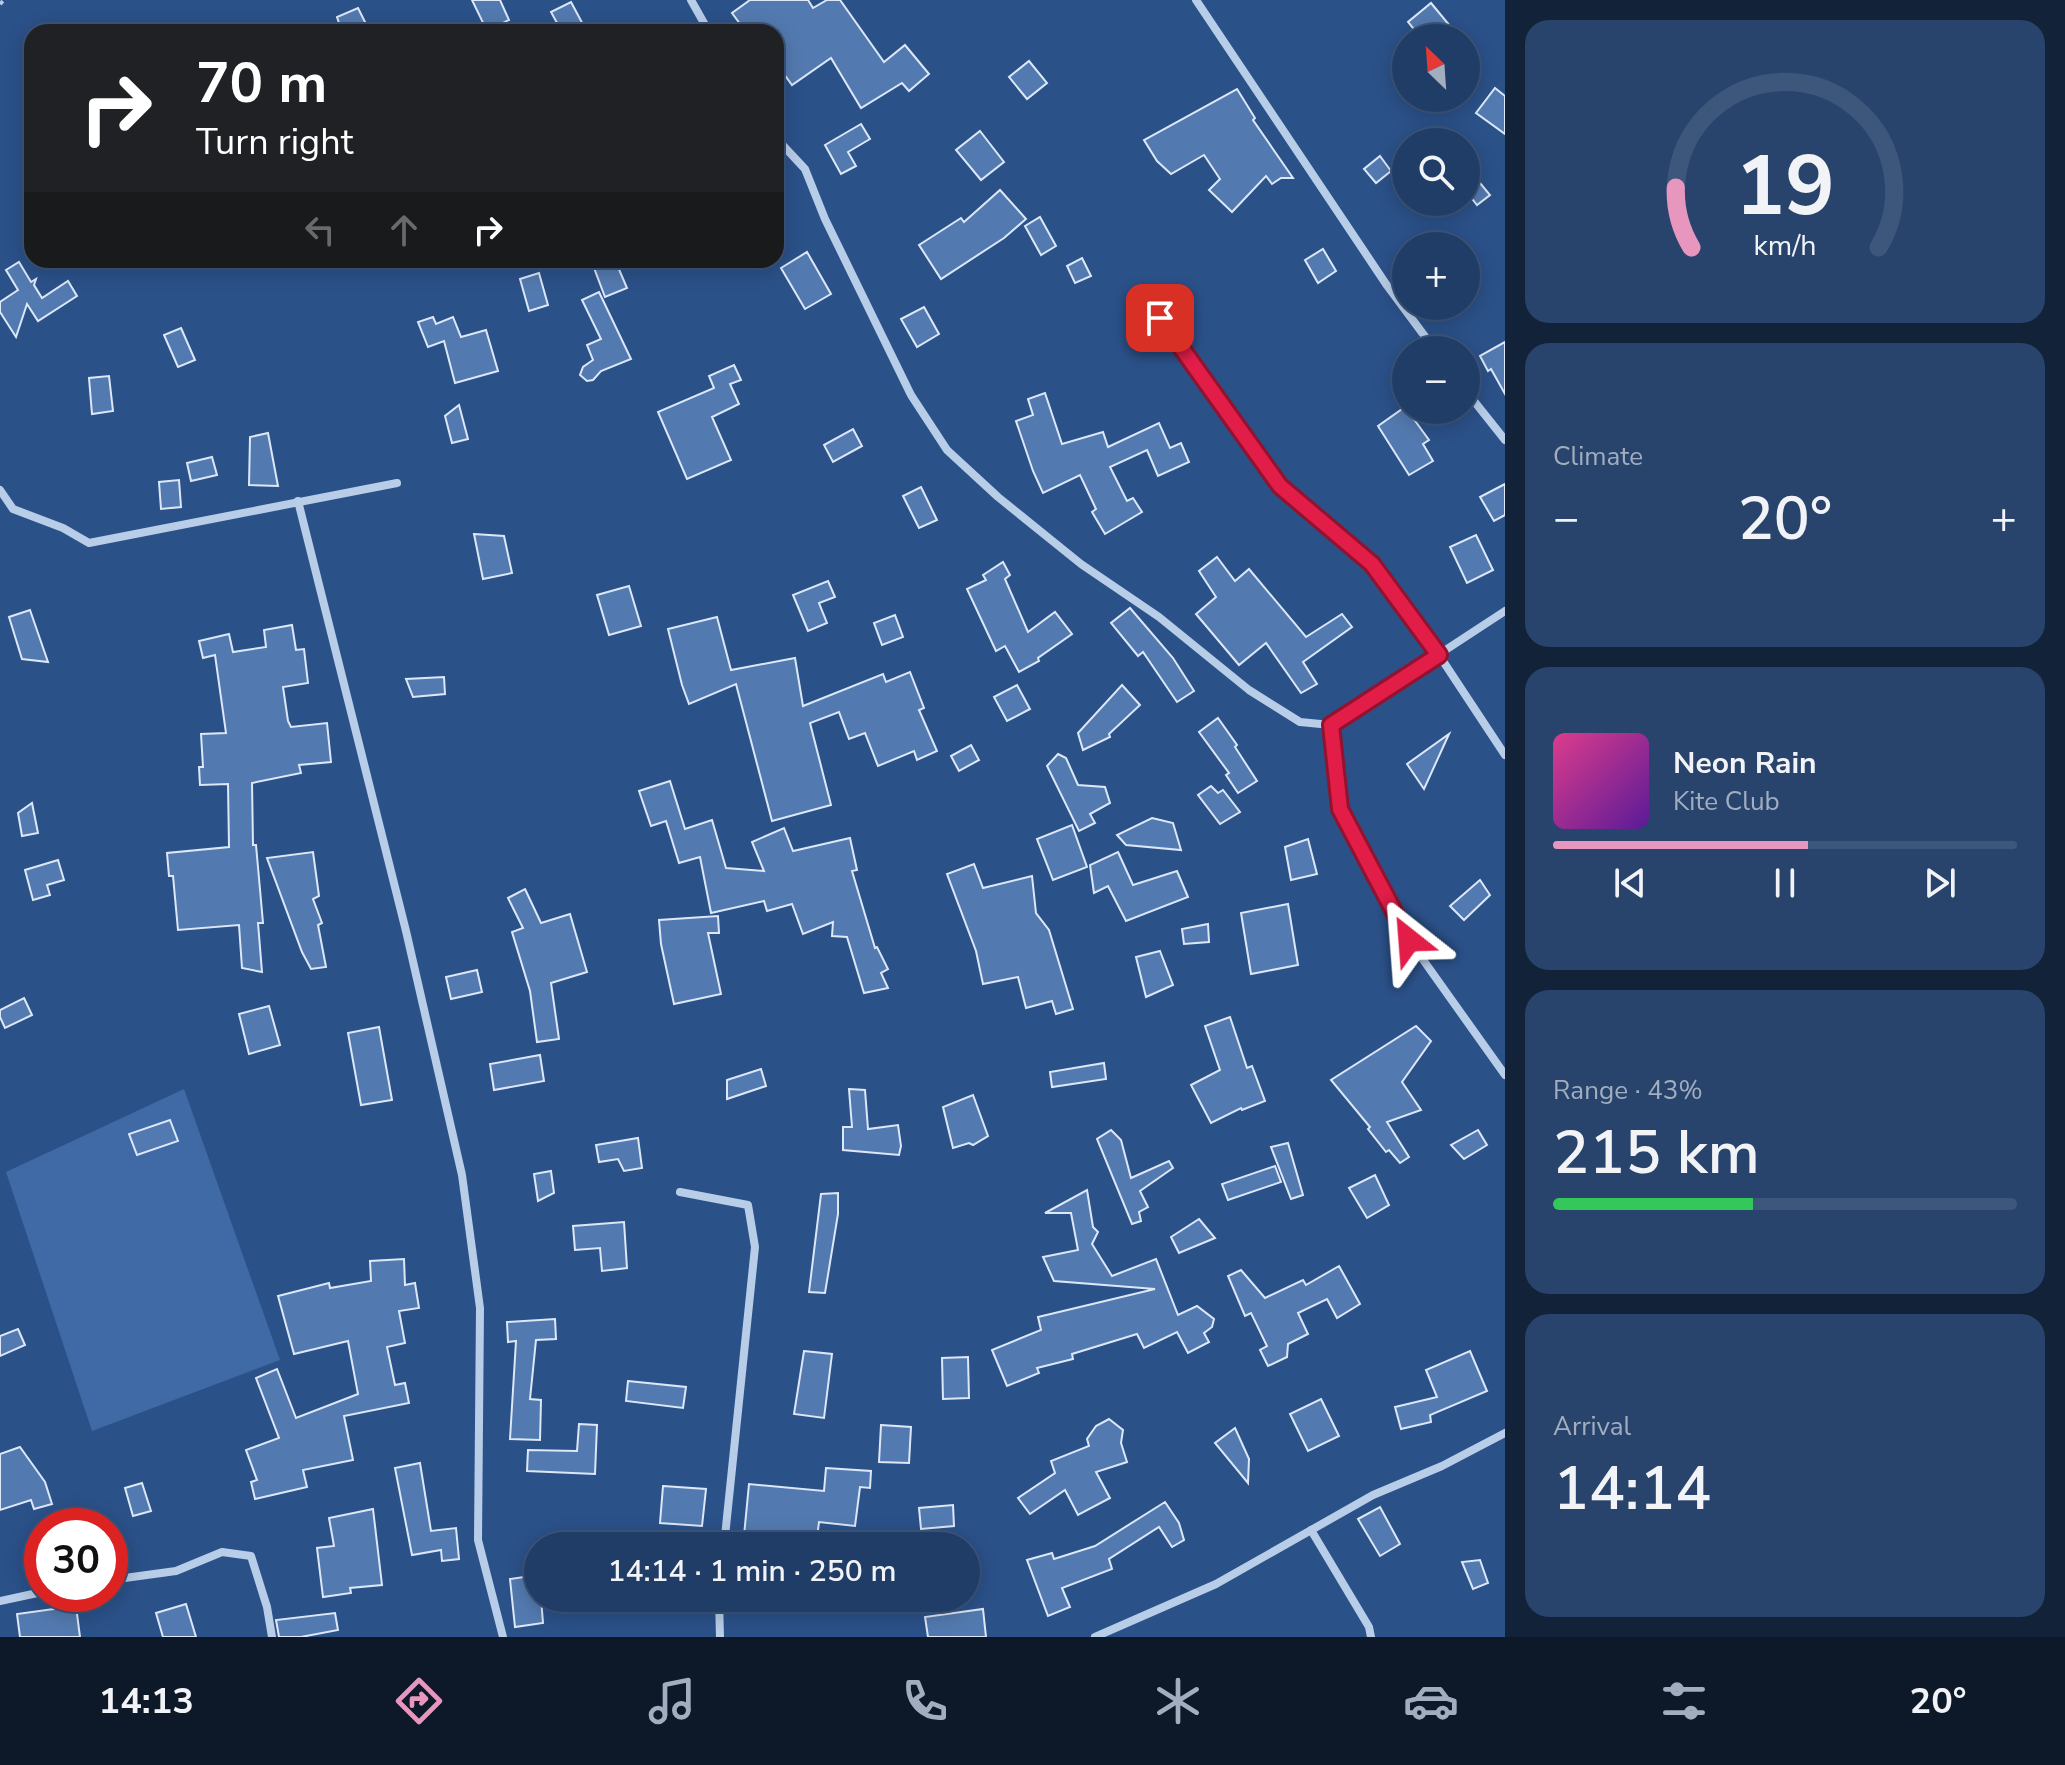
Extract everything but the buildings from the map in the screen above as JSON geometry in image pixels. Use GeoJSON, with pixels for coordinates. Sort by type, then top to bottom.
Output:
{"type":"FeatureCollection","features":[{"type":"Feature","properties":{"kind":"street"},"geometry":{"type":"LineString","coordinates":[[691,0],[704,24]]}},
{"type":"Feature","properties":{"kind":"street"},"geometry":{"type":"LineString","coordinates":[[1196,0],[1386,284],[1425,336]]}},
{"type":"Feature","properties":{"kind":"street"},"geometry":{"type":"LineString","coordinates":[[784,147],[805,169],[825,219],[911,395],[947,450],[998,497],[1081,564],[1159,617],[1249,690],[1300,722],[1331,725],[1505,611]]}},
{"type":"Feature","properties":{"kind":"street"},"geometry":{"type":"LineString","coordinates":[[1160,318],[1280,486],[1372,564],[1439,655],[1505,755]]}},
{"type":"Feature","properties":{"kind":"street"},"geometry":{"type":"LineString","coordinates":[[1480,409],[1505,440]]}},
{"type":"Feature","properties":{"kind":"street"},"geometry":{"type":"LineString","coordinates":[[0,490],[13,509],[63,528],[89,543],[397,483]]}},
{"type":"Feature","properties":{"kind":"street"},"geometry":{"type":"LineString","coordinates":[[298,501],[406,931],[462,1175],[480,1308],[478,1540],[503,1637]]}},
{"type":"Feature","properties":{"kind":"street"},"geometry":{"type":"LineString","coordinates":[[1331,725],[1340,809],[1409,940],[1505,1075]]}},
{"type":"Feature","properties":{"kind":"street"},"geometry":{"type":"LineString","coordinates":[[680,1192],[748,1205],[755,1247],[725,1532]]}},
{"type":"Feature","properties":{"kind":"street"},"geometry":{"type":"LineString","coordinates":[[1095,1637],[1216,1584],[1373,1495],[1442,1466],[1505,1433]]}},
{"type":"Feature","properties":{"kind":"street"},"geometry":{"type":"LineString","coordinates":[[1311,1530],[1369,1627],[1371,1637]]}},
{"type":"Feature","properties":{"kind":"street"},"geometry":{"type":"LineString","coordinates":[[128,1578],[176,1571],[222,1552],[251,1556],[267,1607],[272,1637]]}},
{"type":"Feature","properties":{"kind":"street"},"geometry":{"type":"LineString","coordinates":[[0,1601],[24,1596]]}},
{"type":"Feature","properties":{"kind":"street"},"geometry":{"type":"LineString","coordinates":[[717,1612],[720,1637]]}},
{"type":"Feature","properties":{"kind":"shaded area"},"geometry":{"type":"Polygon","coordinates":[[[184,1089],[280,1360],[92,1431],[6,1172],[184,1089]]]}},
{"type":"Feature","properties":{"kind":"route"},"geometry":{"type":"LineString","coordinates":[[1160,318],[1280,486],[1372,564],[1439,655],[1331,725],[1340,809],[1409,940]]}}]}
